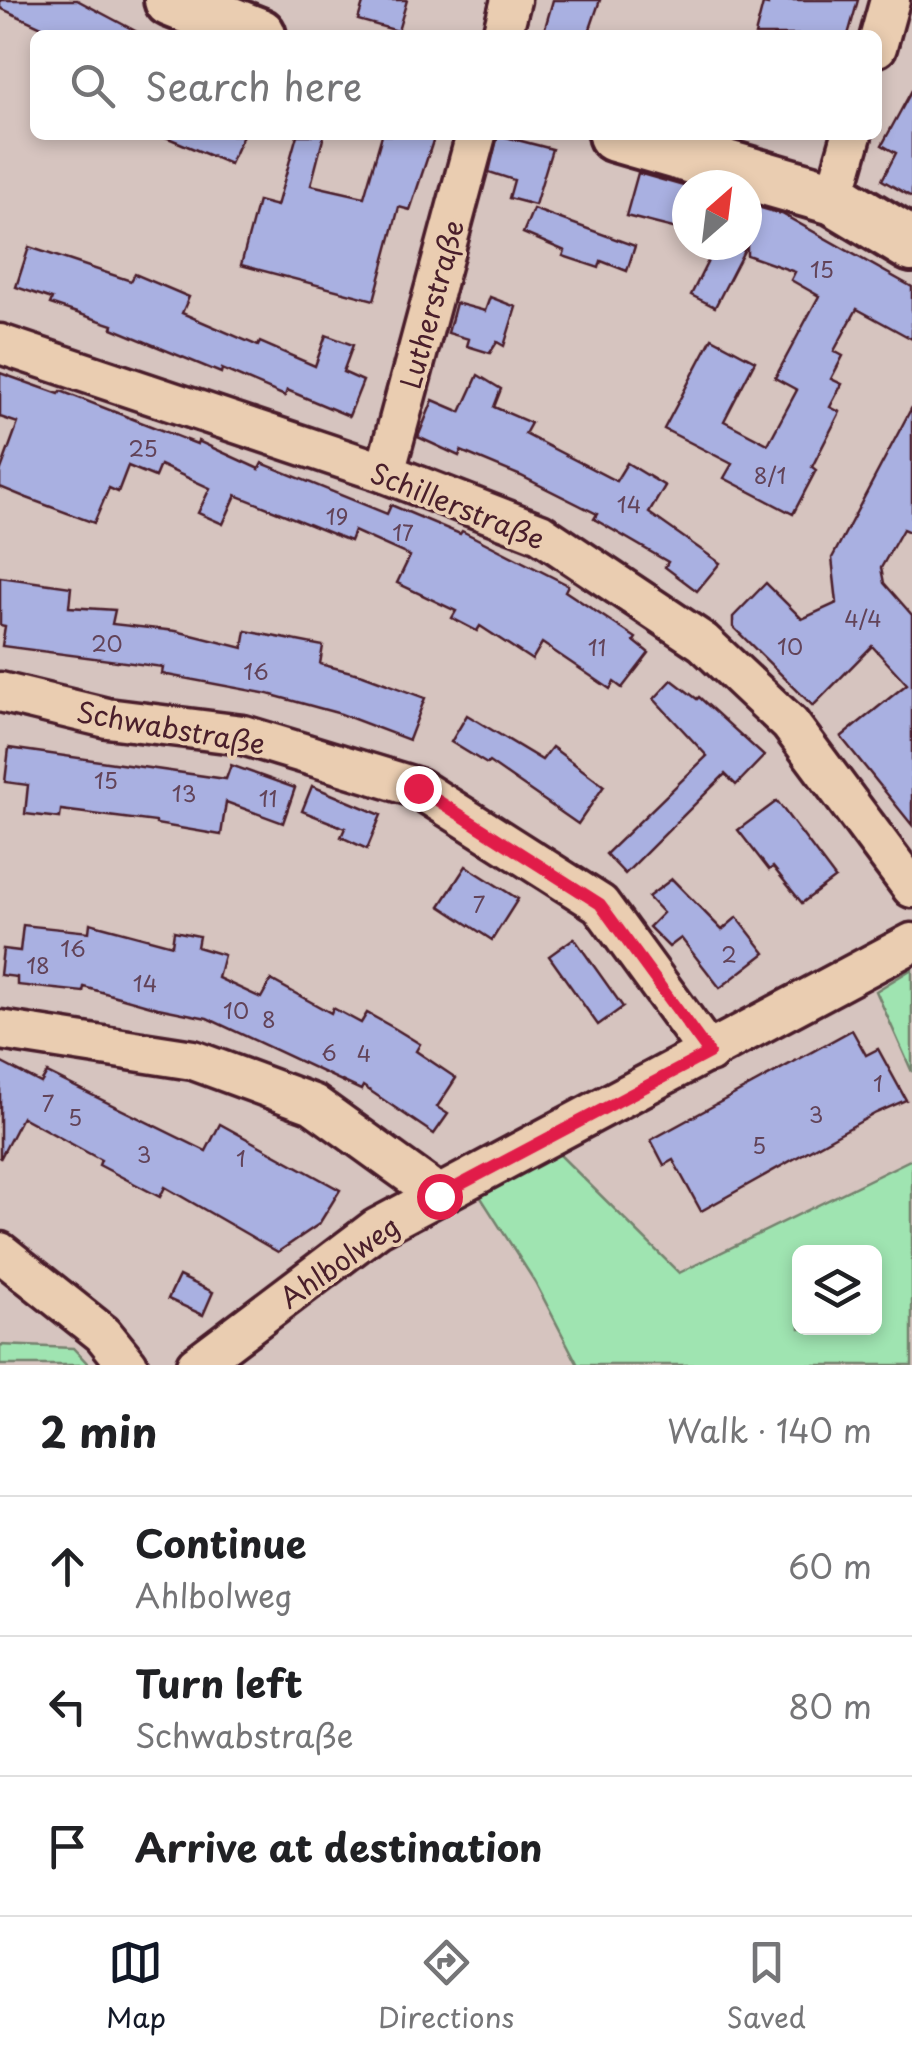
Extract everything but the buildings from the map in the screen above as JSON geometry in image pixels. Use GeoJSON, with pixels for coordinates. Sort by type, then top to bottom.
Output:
{"type":"FeatureCollection","features":[{"type":"Feature","properties":{"kind":"main road"},"geometry":{"type":"LineString","coordinates":[[171,0],[249,22]]}},
{"type":"Feature","properties":{"kind":"main road"},"geometry":{"type":"LineString","coordinates":[[633,140],[834,198],[912,245]]}},
{"type":"Feature","properties":{"kind":"street"},"geometry":{"type":"LineString","coordinates":[[503,30],[511,0]]}},
{"type":"Feature","properties":{"kind":"street"},"geometry":{"type":"LineString","coordinates":[[882,30],[890,0]]}},
{"type":"Feature","properties":{"kind":"street","name":"Lutherstraße"},"geometry":{"type":"LineString","coordinates":[[385,473],[475,140]]}},
{"type":"Feature","properties":{"kind":"street"},"geometry":{"type":"LineString","coordinates":[[834,198],[851,140]]}},
{"type":"Feature","properties":{"kind":"street","name":"Schillerstraße"},"geometry":{"type":"LineString","coordinates":[[0,344],[385,473],[540,533],[704,642],[790,724],[912,888]]}},
{"type":"Feature","properties":{"kind":"street","name":"Schwabstraße"},"geometry":{"type":"LineString","coordinates":[[0,692],[107,718],[243,735],[418,788],[600,904],[709,1053]]}},
{"type":"Feature","properties":{"kind":"street","name":"Ahlbolweg"},"geometry":{"type":"LineString","coordinates":[[196,1365],[377,1228],[912,943]]}},
{"type":"Feature","properties":{"kind":"street"},"geometry":{"type":"LineString","coordinates":[[0,1030],[193,1060],[313,1104],[439,1196]]}},
{"type":"Feature","properties":{"kind":"street"},"geometry":{"type":"LineString","coordinates":[[0,1252],[103,1334],[128,1365]]}},
{"type":"Feature","properties":{"kind":"green space"},"geometry":{"type":"Polygon","coordinates":[[[912,969],[912,1072],[876,991],[912,969]]]}},
{"type":"Feature","properties":{"kind":"green space"},"geometry":{"type":"Polygon","coordinates":[[[556,1151],[679,1273],[912,1159],[912,1365],[578,1365],[535,1282],[478,1193],[556,1151]]]}},
{"type":"Feature","properties":{"kind":"green space"},"geometry":{"type":"Polygon","coordinates":[[[0,1345],[73,1348],[89,1365],[0,1365],[0,1345]]]}},
{"type":"Feature","properties":{"kind":"route"},"geometry":{"type":"LineString","coordinates":[[418,788],[600,904],[709,1053],[439,1196]]}}]}
